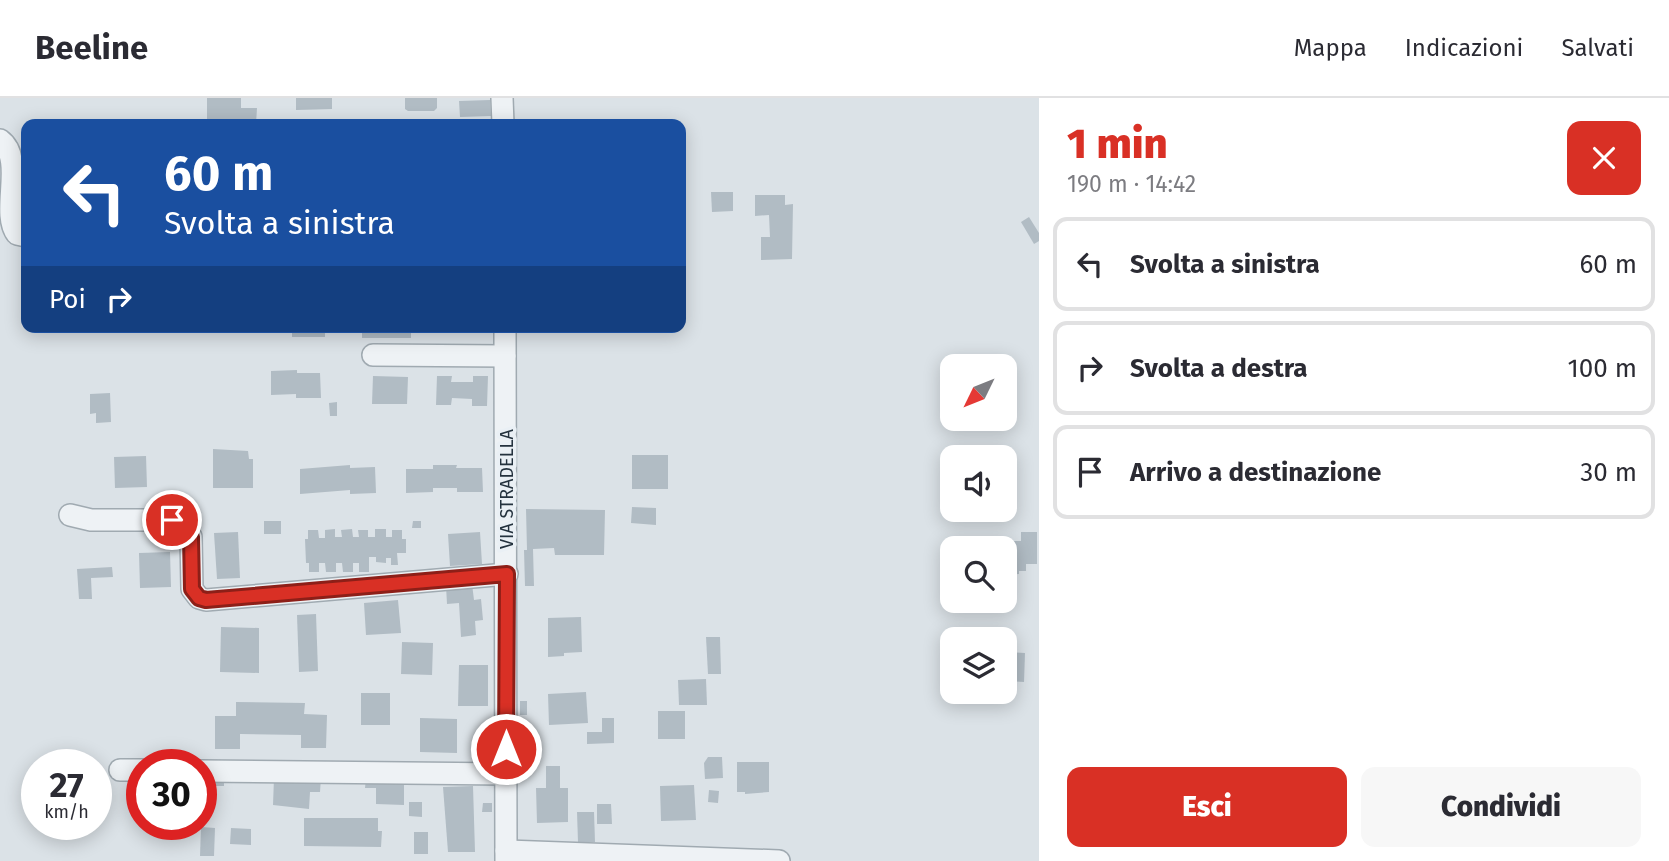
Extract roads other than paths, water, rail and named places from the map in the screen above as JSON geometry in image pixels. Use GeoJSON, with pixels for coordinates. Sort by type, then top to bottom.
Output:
{"type":"FeatureCollection","features":[{"type":"Feature","properties":{"kind":"street"},"geometry":{"type":"LineString","coordinates":[[502,98],[503,119]]}},
{"type":"Feature","properties":{"kind":"street"},"geometry":{"type":"LineString","coordinates":[[0,141],[7,146],[10,157],[9,222],[16,234],[21,235]]}},
{"type":"Feature","properties":{"kind":"street","name":"VIA STRADELLA"},"geometry":{"type":"LineString","coordinates":[[505,333],[506,856]]}},
{"type":"Feature","properties":{"kind":"street"},"geometry":{"type":"LineString","coordinates":[[373,355],[505,356]]}},
{"type":"Feature","properties":{"kind":"street"},"geometry":{"type":"LineString","coordinates":[[70,515],[92,520],[172,520],[191,537],[192,589],[199,598],[206,600],[507,574]]}},
{"type":"Feature","properties":{"kind":"street"},"geometry":{"type":"LineString","coordinates":[[120,770],[126,770]]}},
{"type":"Feature","properties":{"kind":"street"},"geometry":{"type":"LineString","coordinates":[[217,771],[506,774]]}},
{"type":"Feature","properties":{"kind":"street"},"geometry":{"type":"LineString","coordinates":[[506,856],[779,861]]}}]}
